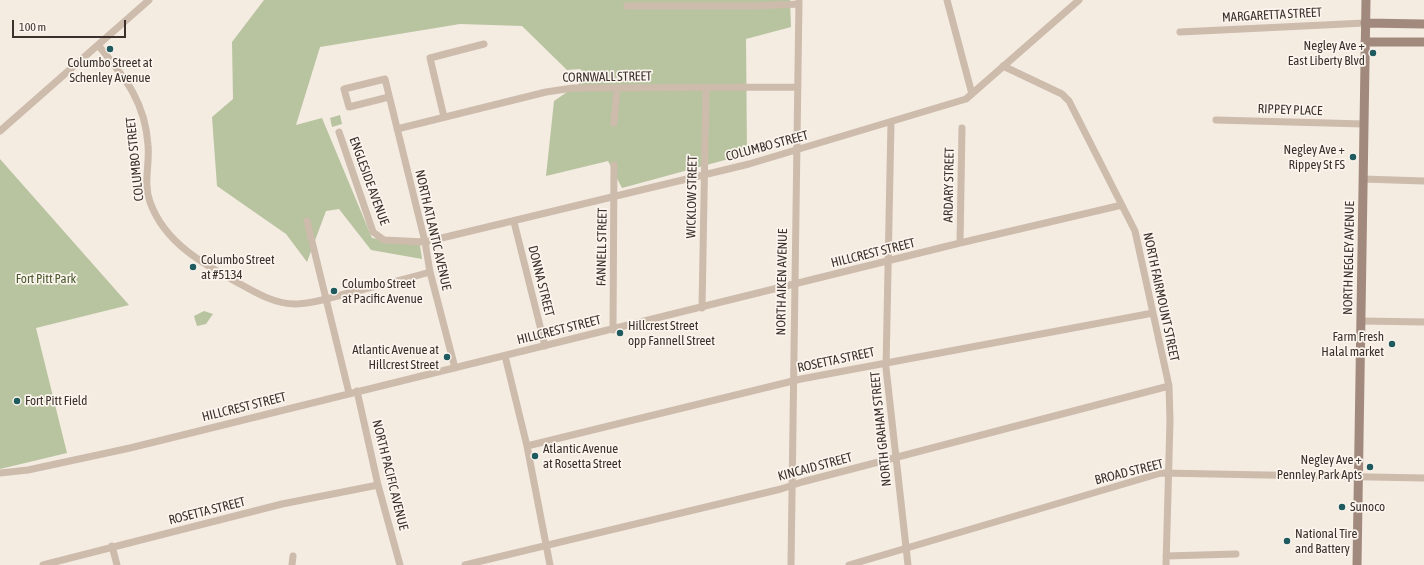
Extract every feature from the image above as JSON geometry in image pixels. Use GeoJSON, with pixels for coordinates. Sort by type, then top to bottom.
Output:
{"type":"FeatureCollection","features":[{"type":"Feature","properties":{"kind":"main road","name":"NORTH NEGLEY AVENUE"},"geometry":{"type":"LineString","coordinates":[[1357,565],[1366,0]]}},
{"type":"Feature","properties":{"kind":"main road"},"geometry":{"type":"LineString","coordinates":[[1365,23],[1424,24]]}},
{"type":"Feature","properties":{"kind":"main road"},"geometry":{"type":"LineString","coordinates":[[1365,42],[1424,42]]}},
{"type":"Feature","properties":{"kind":"street"},"geometry":{"type":"LineString","coordinates":[[0,131],[149,0]]}},
{"type":"Feature","properties":{"kind":"street"},"geometry":{"type":"LineString","coordinates":[[947,0],[972,94]]}},
{"type":"Feature","properties":{"kind":"street","name":"COLUMBO STREET"},"geometry":{"type":"LineString","coordinates":[[425,242],[514,222],[614,196],[750,164],[966,99],[1079,0]]}},
{"type":"Feature","properties":{"kind":"street"},"geometry":{"type":"LineString","coordinates":[[627,6],[753,6],[799,2]]}},
{"type":"Feature","properties":{"kind":"street","name":"NORTH AIKEN AVENUE"},"geometry":{"type":"LineString","coordinates":[[791,565],[799,2]]}},
{"type":"Feature","properties":{"kind":"street","name":"MARGARETTA STREET"},"geometry":{"type":"LineString","coordinates":[[1180,32],[1365,23]]}},
{"type":"Feature","properties":{"kind":"street"},"geometry":{"type":"LineString","coordinates":[[444,117],[430,58],[484,44]]}},
{"type":"Feature","properties":{"kind":"street","name":"COLUMBO STREET"},"geometry":{"type":"LineString","coordinates":[[98,45],[130,86],[142,110],[148,146],[146,178],[150,201],[157,218],[175,241],[207,267],[269,299],[294,304],[326,298],[430,272]]}},
{"type":"Feature","properties":{"kind":"street","name":"NORTH FAIRMOUNT STREET"},"geometry":{"type":"LineString","coordinates":[[1003,66],[1062,94],[1069,101],[1135,231],[1169,386],[1169,473],[1166,565]]}},
{"type":"Feature","properties":{"kind":"street","name":"NORTH ATLANTIC AVENUE"},"geometry":{"type":"LineString","coordinates":[[389,97],[349,106],[344,89],[385,78],[425,242],[430,272],[455,368]]}},
{"type":"Feature","properties":{"kind":"street","name":"CORNWALL STREET"},"geometry":{"type":"LineString","coordinates":[[398,129],[546,92],[573,88],[797,87]]}},
{"type":"Feature","properties":{"kind":"street"},"geometry":{"type":"LineString","coordinates":[[614,123],[616,88]]}},
{"type":"Feature","properties":{"kind":"street","name":"WICKLOW STREET"},"geometry":{"type":"LineString","coordinates":[[702,308],[706,88]]}},
{"type":"Feature","properties":{"kind":"street","name":"RIPPEY PLACE"},"geometry":{"type":"LineString","coordinates":[[1216,120],[1364,124]]}},
{"type":"Feature","properties":{"kind":"street","name":"NORTH GRAHAM STREET"},"geometry":{"type":"LineString","coordinates":[[891,122],[886,362],[908,565]]}},
{"type":"Feature","properties":{"kind":"street","name":"ARDARY STREET"},"geometry":{"type":"LineString","coordinates":[[960,243],[962,128]]}},
{"type":"Feature","properties":{"kind":"street","name":"ENGLESIDE AVENUE"},"geometry":{"type":"LineString","coordinates":[[339,132],[373,232],[384,240],[425,242]]}},
{"type":"Feature","properties":{"kind":"street","name":"FANNELL STREET"},"geometry":{"type":"LineString","coordinates":[[613,330],[614,165]]}},
{"type":"Feature","properties":{"kind":"street"},"geometry":{"type":"LineString","coordinates":[[1363,179],[1424,181]]}},
{"type":"Feature","properties":{"kind":"street","name":"HILLCREST STREET"},"geometry":{"type":"LineString","coordinates":[[0,473],[28,470],[130,448],[349,393],[613,330],[960,243],[1122,205]]}},
{"type":"Feature","properties":{"kind":"street"},"geometry":{"type":"LineString","coordinates":[[307,221],[349,393]]}},
{"type":"Feature","properties":{"kind":"street","name":"DONNA STREET"},"geometry":{"type":"LineString","coordinates":[[514,222],[545,346]]}},
{"type":"Feature","properties":{"kind":"street","name":"ROSETTA STREET"},"geometry":{"type":"LineString","coordinates":[[527,446],[793,381],[886,362],[1153,313]]}},
{"type":"Feature","properties":{"kind":"street"},"geometry":{"type":"LineString","coordinates":[[1361,321],[1424,322]]}},
{"type":"Feature","properties":{"kind":"street"},"geometry":{"type":"LineString","coordinates":[[506,356],[527,446],[550,565]]}},
{"type":"Feature","properties":{"kind":"street","name":"KINCAID STREET"},"geometry":{"type":"LineString","coordinates":[[465,565],[791,485],[1169,386]]}},
{"type":"Feature","properties":{"kind":"street","name":"NORTH PACIFIC AVENUE"},"geometry":{"type":"LineString","coordinates":[[358,391],[378,485],[400,565]]}},
{"type":"Feature","properties":{"kind":"street","name":"BROAD STREET"},"geometry":{"type":"LineString","coordinates":[[849,565],[1161,473],[1424,478]]}},
{"type":"Feature","properties":{"kind":"street","name":"ROSETTA STREET"},"geometry":{"type":"LineString","coordinates":[[43,565],[112,546],[282,504],[378,485]]}},
{"type":"Feature","properties":{"kind":"street"},"geometry":{"type":"LineString","coordinates":[[112,546],[117,565]]}},
{"type":"Feature","properties":{"kind":"street"},"geometry":{"type":"LineString","coordinates":[[1166,556],[1236,554]]}},
{"type":"Feature","properties":{"kind":"street"},"geometry":{"type":"LineString","coordinates":[[292,565],[293,556]]}},
{"type":"Feature","properties":{"kind":"green space"},"geometry":{"type":"Polygon","coordinates":[[[264,0],[790,0],[791,27],[746,39],[747,154],[622,188],[608,161],[546,176],[554,101],[589,77],[580,69],[567,70],[522,26],[460,24],[320,47],[296,125],[322,118],[372,238],[420,245],[422,259],[371,250],[339,209],[326,211],[307,262],[286,234],[217,186],[212,117],[233,99],[232,42],[264,0]]]}},
{"type":"Feature","properties":{"kind":"green space"},"geometry":{"type":"Polygon","coordinates":[[[340,115],[342,124],[332,127],[330,118],[340,115]]]}},
{"type":"Feature","properties":{"kind":"green space","name":"Fort Pitt Park"},"geometry":{"type":"Polygon","coordinates":[[[0,159],[129,305],[36,328],[67,453],[0,469],[0,159]]]}},
{"type":"Feature","properties":{"kind":"green space"},"geometry":{"type":"Polygon","coordinates":[[[204,311],[213,314],[206,324],[197,326],[194,316],[204,311]]]}},
{"type":"Feature","properties":{"kind":"place","name":"Columbo Street at Schenley Avenue"},"geometry":{"type":"Point","coordinates":[110,49]}},
{"type":"Feature","properties":{"kind":"place","name":"Negley Ave + East Liberty Blvd"},"geometry":{"type":"Point","coordinates":[1373,53]}},
{"type":"Feature","properties":{"kind":"place","name":"Negley Ave + Rippey St FS"},"geometry":{"type":"Point","coordinates":[1353,157]}},
{"type":"Feature","properties":{"kind":"place","name":"Columbo Street at #5134"},"geometry":{"type":"Point","coordinates":[193,267]}},
{"type":"Feature","properties":{"kind":"place","name":"Columbo Street at Pacific Avenue"},"geometry":{"type":"Point","coordinates":[334,291]}},
{"type":"Feature","properties":{"kind":"place","name":"Hillcrest Street opp Fannell Street"},"geometry":{"type":"Point","coordinates":[620,333]}},
{"type":"Feature","properties":{"kind":"place","name":"Farm Fresh Halal market"},"geometry":{"type":"Point","coordinates":[1392,344]}},
{"type":"Feature","properties":{"kind":"place","name":"Atlantic Avenue at Hillcrest Street"},"geometry":{"type":"Point","coordinates":[447,357]}},
{"type":"Feature","properties":{"kind":"place","name":"Fort Pitt Field"},"geometry":{"type":"Point","coordinates":[17,401]}},
{"type":"Feature","properties":{"kind":"place","name":"Atlantic Avenue at Rosetta Street"},"geometry":{"type":"Point","coordinates":[535,456]}},
{"type":"Feature","properties":{"kind":"place","name":"Negley Ave + Pennley Park Apts"},"geometry":{"type":"Point","coordinates":[1370,467]}},
{"type":"Feature","properties":{"kind":"place","name":"Sunoco"},"geometry":{"type":"Point","coordinates":[1342,507]}},
{"type":"Feature","properties":{"kind":"place","name":"National Tire and Battery"},"geometry":{"type":"Point","coordinates":[1287,541]}}]}
